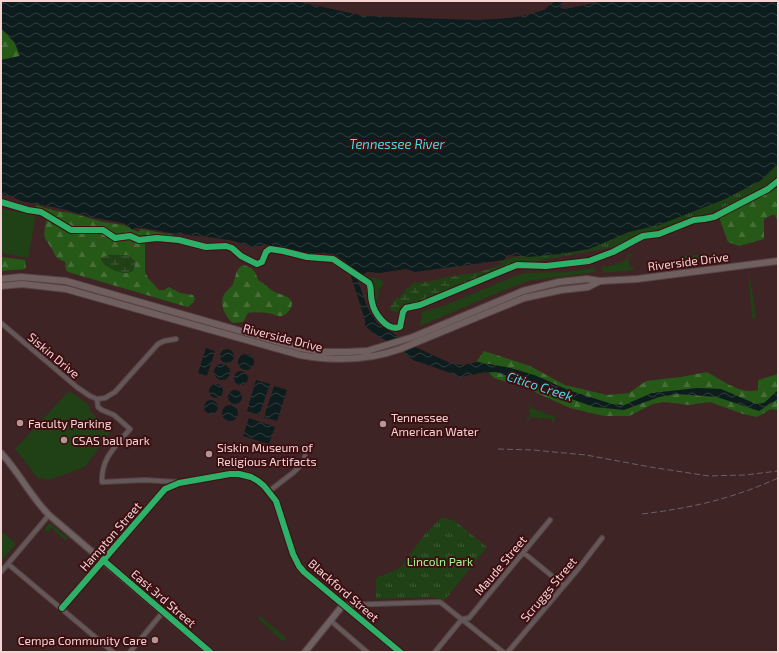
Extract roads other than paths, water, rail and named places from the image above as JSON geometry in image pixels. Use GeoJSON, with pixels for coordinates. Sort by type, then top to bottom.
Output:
{"type":"FeatureCollection","features":[{"type":"Feature","properties":{"kind":"main road","name":"Riverside Drive"},"geometry":{"type":"LineString","coordinates":[[1,279],[21,277],[66,281],[300,348],[322,352],[346,352],[367,351],[388,345],[523,291],[540,286],[587,279],[600,281],[643,278],[778,261]]}},
{"type":"Feature","properties":{"kind":"main road","name":"Riverside Drive"},"geometry":{"type":"LineString","coordinates":[[1,286],[22,284],[66,289],[300,355],[331,359],[354,359],[387,354],[524,298],[561,290],[588,287],[600,281]]}},
{"type":"Feature","properties":{"kind":"main road","name":"East 3rd Street"},"geometry":{"type":"LineString","coordinates":[[1,453],[32,496],[49,515],[210,652]]}},
{"type":"Feature","properties":{"kind":"main road"},"geometry":{"type":"LineString","coordinates":[[305,652],[343,605]]}},
{"type":"Feature","properties":{"kind":"street","name":"Siskin Drive"},"geometry":{"type":"LineString","coordinates":[[1,323],[78,388],[97,400],[98,407],[114,415],[130,429],[105,460],[102,472],[102,482],[145,480],[179,483]]}},
{"type":"Feature","properties":{"kind":"street"},"geometry":{"type":"LineString","coordinates":[[97,400],[105,398],[115,392],[158,344],[164,341],[176,339]]}},
{"type":"Feature","properties":{"kind":"street"},"geometry":{"type":"LineString","coordinates":[[268,492],[294,472],[304,462],[305,456]]}},
{"type":"Feature","properties":{"kind":"street","name":"Blackford Street"},"geometry":{"type":"LineString","coordinates":[[179,483],[239,474],[251,477],[258,481],[277,504],[291,549],[299,566],[400,652]]}},
{"type":"Feature","properties":{"kind":"street","name":"Hampton Street"},"geometry":{"type":"LineString","coordinates":[[62,608],[163,492],[171,486],[179,483]]}},
{"type":"Feature","properties":{"kind":"street"},"geometry":{"type":"LineString","coordinates":[[1,572],[49,515]]}},
{"type":"Feature","properties":{"kind":"street","name":"Maude Street"},"geometry":{"type":"LineString","coordinates":[[435,652],[462,619],[469,618],[550,520]]}},
{"type":"Feature","properties":{"kind":"street","name":"Scruggs Street"},"geometry":{"type":"LineString","coordinates":[[508,652],[563,585],[579,568],[602,538]]}},
{"type":"Feature","properties":{"kind":"street"},"geometry":{"type":"LineString","coordinates":[[524,553],[563,585]]}},
{"type":"Feature","properties":{"kind":"street"},"geometry":{"type":"LineString","coordinates":[[8,564],[113,652]]}},
{"type":"Feature","properties":{"kind":"street"},"geometry":{"type":"LineString","coordinates":[[343,605],[440,602],[503,652]]}},
{"type":"Feature","properties":{"kind":"street"},"geometry":{"type":"LineString","coordinates":[[130,652],[163,612]]}},
{"type":"Feature","properties":{"kind":"street"},"geometry":{"type":"LineString","coordinates":[[331,620],[367,652]]}},
{"type":"Feature","properties":{"kind":"water","name":"Tennessee River"},"geometry":{"type":"Polygon","coordinates":[[[1,1],[295,1],[364,16],[476,20],[523,16],[544,10],[555,1],[563,1],[560,8],[565,9],[604,1],[778,1],[778,164],[760,181],[725,199],[659,225],[629,232],[589,249],[528,257],[508,255],[504,260],[415,272],[406,269],[380,273],[367,272],[362,275],[358,281],[367,307],[377,323],[411,345],[450,363],[462,365],[478,362],[511,368],[537,376],[568,390],[612,404],[624,405],[652,393],[697,388],[721,389],[756,404],[764,403],[778,390],[778,399],[759,411],[717,397],[677,394],[659,397],[624,410],[594,407],[496,372],[472,374],[462,377],[413,360],[393,344],[376,335],[365,326],[365,320],[347,263],[334,254],[302,253],[264,244],[260,246],[251,246],[221,239],[148,229],[134,228],[132,230],[123,223],[21,201],[11,196],[1,194],[1,60],[20,56],[15,43],[1,28],[1,1]]]}},
{"type":"Feature","properties":{"kind":"water"},"geometry":{"type":"Polygon","coordinates":[[[206,348],[215,351],[207,376],[198,373],[206,348]]]}},
{"type":"Feature","properties":{"kind":"water"},"geometry":{"type":"Polygon","coordinates":[[[224,349],[230,349],[234,353],[234,359],[230,363],[224,363],[220,359],[220,353],[224,349]]]}},
{"type":"Feature","properties":{"kind":"water"},"geometry":{"type":"Polygon","coordinates":[[[246,354],[253,359],[254,362],[249,369],[246,370],[239,365],[238,362],[243,355],[246,354]]]}},
{"type":"Feature","properties":{"kind":"water"},"geometry":{"type":"Polygon","coordinates":[[[222,364],[228,366],[230,372],[228,378],[222,380],[216,378],[214,372],[216,366],[222,364]]]}},
{"type":"Feature","properties":{"kind":"water"},"geometry":{"type":"Polygon","coordinates":[[[238,371],[244,371],[248,375],[248,381],[244,385],[238,385],[234,381],[234,375],[238,371]]]}},
{"type":"Feature","properties":{"kind":"water"},"geometry":{"type":"Polygon","coordinates":[[[256,380],[270,384],[259,415],[247,411],[256,380]]]}},
{"type":"Feature","properties":{"kind":"water"},"geometry":{"type":"Polygon","coordinates":[[[213,384],[219,384],[223,388],[223,394],[219,398],[213,398],[209,394],[209,388],[213,384]]]}},
{"type":"Feature","properties":{"kind":"water"},"geometry":{"type":"Polygon","coordinates":[[[274,386],[287,390],[277,421],[264,417],[274,386]]]}},
{"type":"Feature","properties":{"kind":"water"},"geometry":{"type":"Polygon","coordinates":[[[232,390],[238,390],[242,394],[242,400],[238,404],[232,404],[228,400],[228,394],[232,390]]]}},
{"type":"Feature","properties":{"kind":"water"},"geometry":{"type":"Polygon","coordinates":[[[208,400],[214,400],[218,404],[218,410],[214,414],[208,414],[204,410],[204,404],[208,400]]]}},
{"type":"Feature","properties":{"kind":"water"},"geometry":{"type":"Polygon","coordinates":[[[230,405],[237,410],[238,413],[233,420],[230,421],[223,416],[222,413],[227,406],[230,405]]]}},
{"type":"Feature","properties":{"kind":"water"},"geometry":{"type":"Polygon","coordinates":[[[249,418],[275,427],[269,444],[243,436],[249,418]]]}},
{"type":"Feature","properties":{"kind":"railway"},"geometry":{"type":"LineString","coordinates":[[498,449],[533,450],[586,455],[709,476],[745,475],[778,471]]}},
{"type":"Feature","properties":{"kind":"railway"},"geometry":{"type":"LineString","coordinates":[[642,514],[711,502],[744,492],[778,478]]}},
{"type":"Feature","properties":{"kind":"place","name":"Faculty Parking"},"geometry":{"type":"Point","coordinates":[20,423]}},
{"type":"Feature","properties":{"kind":"place","name":"Tennessee American Water"},"geometry":{"type":"Point","coordinates":[383,424]}},
{"type":"Feature","properties":{"kind":"place","name":"CSAS ball park"},"geometry":{"type":"Point","coordinates":[64,440]}},
{"type":"Feature","properties":{"kind":"place","name":"Siskin Museum of Religious Artifacts"},"geometry":{"type":"Point","coordinates":[209,454]}},
{"type":"Feature","properties":{"kind":"place","name":"Cempa Community Care"},"geometry":{"type":"Point","coordinates":[155,640]}},
{"type":"Feature","properties":{"kind":"water label","name":"Citico Creek"},"geometry":{"type":"Point","coordinates":[540,386]}},
{"type":"Feature","properties":{"kind":"park label","name":"Lincoln Park"},"geometry":{"type":"Point","coordinates":[440,561]}}]}
